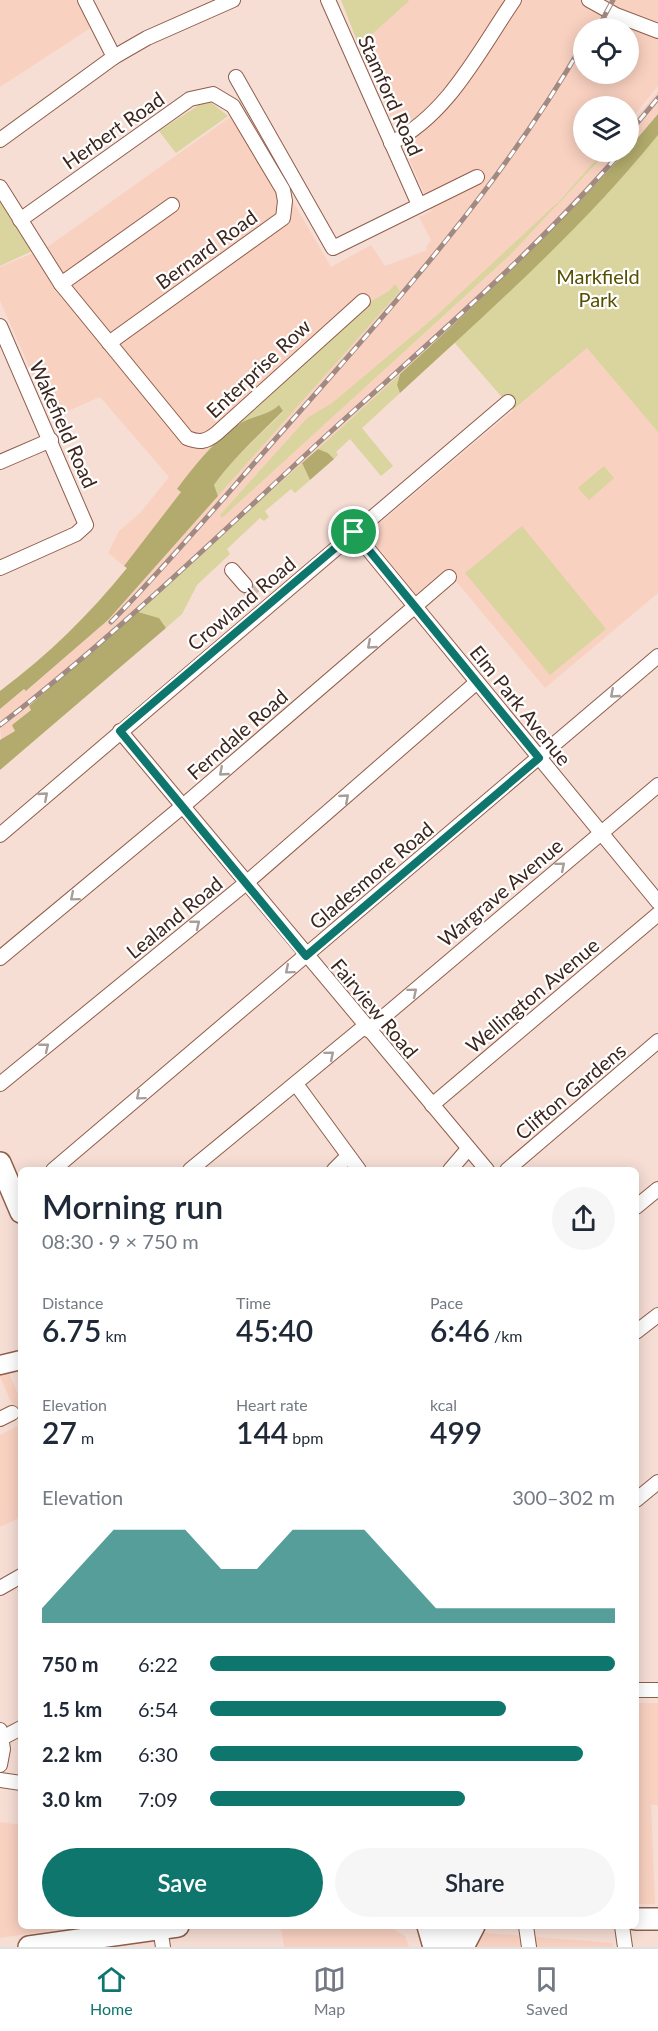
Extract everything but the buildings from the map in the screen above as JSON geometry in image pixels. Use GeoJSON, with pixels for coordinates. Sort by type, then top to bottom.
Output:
{"type":"FeatureCollection","features":[{"type":"Feature","properties":{"kind":"main road"},"geometry":{"type":"LineString","coordinates":[[0,1163],[18,1202]]}},
{"type":"Feature","properties":{"kind":"main road"},"geometry":{"type":"LineString","coordinates":[[0,1365],[18,1361]]}},
{"type":"Feature","properties":{"kind":"main road"},"geometry":{"type":"LineString","coordinates":[[639,1919],[658,1919]]}},
{"type":"Feature","properties":{"kind":"main road"},"geometry":{"type":"LineString","coordinates":[[429,1929],[434,1947]]}},
{"type":"Feature","properties":{"kind":"main road"},"geometry":{"type":"LineString","coordinates":[[450,1929],[455,1947]]}},
{"type":"Feature","properties":{"kind":"main road"},"geometry":{"type":"LineString","coordinates":[[463,1947],[472,1929]]}},
{"type":"Feature","properties":{"kind":"main road"},"geometry":{"type":"LineString","coordinates":[[29,1947],[126,1940],[167,1934]]}},
{"type":"Feature","properties":{"kind":"street"},"geometry":{"type":"LineString","coordinates":[[85,0],[114,57]]}},
{"type":"Feature","properties":{"kind":"street"},"geometry":{"type":"LineString","coordinates":[[0,140],[114,57],[207,5],[233,0]]}},
{"type":"Feature","properties":{"kind":"street","name":"Stamford Road"},"geometry":{"type":"LineString","coordinates":[[328,0],[419,205]]}},
{"type":"Feature","properties":{"kind":"street"},"geometry":{"type":"LineString","coordinates":[[391,143],[419,127],[444,101],[514,0]]}},
{"type":"Feature","properties":{"kind":"street"},"geometry":{"type":"LineString","coordinates":[[589,0],[616,15],[658,31]]}},
{"type":"Feature","properties":{"kind":"street"},"geometry":{"type":"LineString","coordinates":[[236,77],[333,248],[477,177]]}},
{"type":"Feature","properties":{"kind":"street","name":"Herbert Road"},"geometry":{"type":"LineString","coordinates":[[20,220],[190,99],[213,94],[233,106]]}},
{"type":"Feature","properties":{"kind":"street","name":"Bernard Road"},"geometry":{"type":"LineString","coordinates":[[109,343],[283,218],[285,201],[283,190],[233,106]]}},
{"type":"Feature","properties":{"kind":"street"},"geometry":{"type":"LineString","coordinates":[[0,187],[61,284],[109,343]]}},
{"type":"Feature","properties":{"kind":"street"},"geometry":{"type":"LineString","coordinates":[[61,284],[172,205]]}},
{"type":"Feature","properties":{"kind":"street","name":"Enterprise Row"},"geometry":{"type":"LineString","coordinates":[[109,343],[187,438],[197,442],[208,441],[363,301]]}},
{"type":"Feature","properties":{"kind":"street","name":"Wakefield Road"},"geometry":{"type":"LineString","coordinates":[[0,568],[76,534],[86,525],[51,440],[1,332]]}},
{"type":"Feature","properties":{"kind":"street","name":"Crowland Road"},"geometry":{"type":"LineString","coordinates":[[0,835],[508,402]]}},
{"type":"Feature","properties":{"kind":"street"},"geometry":{"type":"LineString","coordinates":[[0,462],[51,440]]}},
{"type":"Feature","properties":{"kind":"street","name":"Elm Park Avenue"},"geometry":{"type":"LineString","coordinates":[[354,532],[658,902]]}},
{"type":"Feature","properties":{"kind":"street"},"geometry":{"type":"LineString","coordinates":[[231,570],[245,585]]}},
{"type":"Feature","properties":{"kind":"street","name":"Ferndale Road"},"geometry":{"type":"LineString","coordinates":[[0,958],[183,806],[449,577]]}},
{"type":"Feature","properties":{"kind":"street"},"geometry":{"type":"LineString","coordinates":[[255,597],[264,608]]}},
{"type":"Feature","properties":{"kind":"street","name":"Gladesmore Road"},"geometry":{"type":"LineString","coordinates":[[57,1167],[658,656]]}},
{"type":"Feature","properties":{"kind":"street","name":"Lealand Road"},"geometry":{"type":"LineString","coordinates":[[0,1084],[246,883],[477,682]]}},
{"type":"Feature","properties":{"kind":"street","name":"Fairview Road"},"geometry":{"type":"LineString","coordinates":[[120,731],[484,1167]]}},
{"type":"Feature","properties":{"kind":"street","name":"Wargrave Avenue"},"geometry":{"type":"LineString","coordinates":[[194,1167],[366,1028],[658,784]]}},
{"type":"Feature","properties":{"kind":"street","name":"Wellington Avenue"},"geometry":{"type":"LineString","coordinates":[[432,1105],[658,914]]}},
{"type":"Feature","properties":{"kind":"street","name":"Clifton Gardens"},"geometry":{"type":"LineString","coordinates":[[511,1167],[658,1041]]}},
{"type":"Feature","properties":{"kind":"street"},"geometry":{"type":"LineString","coordinates":[[296,1084],[357,1167]]}},
{"type":"Feature","properties":{"kind":"street"},"geometry":{"type":"LineString","coordinates":[[453,1167],[468,1149]]}},
{"type":"Feature","properties":{"kind":"street"},"geometry":{"type":"LineString","coordinates":[[337,1167],[348,1156]]}},
{"type":"Feature","properties":{"kind":"street"},"geometry":{"type":"LineString","coordinates":[[639,1205],[658,1189]]}},
{"type":"Feature","properties":{"kind":"street"},"geometry":{"type":"LineString","coordinates":[[639,1330],[658,1315]]}},
{"type":"Feature","properties":{"kind":"street"},"geometry":{"type":"LineString","coordinates":[[639,1498],[658,1482]]}},
{"type":"Feature","properties":{"kind":"street"},"geometry":{"type":"LineString","coordinates":[[0,1588],[18,1578]]}},
{"type":"Feature","properties":{"kind":"street"},"geometry":{"type":"LineString","coordinates":[[639,1690],[658,1690]]}},
{"type":"Feature","properties":{"kind":"street"},"geometry":{"type":"LineString","coordinates":[[0,1765],[1,1734],[18,1729]]}},
{"type":"Feature","properties":{"kind":"street"},"geometry":{"type":"LineString","coordinates":[[0,1780],[18,1783]]}},
{"type":"Feature","properties":{"kind":"street"},"geometry":{"type":"LineString","coordinates":[[526,1929],[529,1947]]}},
{"type":"Feature","properties":{"kind":"street"},"geometry":{"type":"LineString","coordinates":[[622,1929],[625,1947]]}},
{"type":"Feature","properties":{"kind":"shaded area"},"geometry":{"type":"Polygon","coordinates":[[[0,0],[79,0],[92,27],[0,87],[0,0]]]}},
{"type":"Feature","properties":{"kind":"shaded area"},"geometry":{"type":"Polygon","coordinates":[[[408,0],[658,0],[658,86],[639,110],[639,96],[573,96],[573,162],[594,162],[537,223],[437,315],[332,403],[307,418],[220,515],[222,518],[510,255],[598,162],[617,162],[525,259],[167,587],[29,706],[31,709],[12,725],[16,730],[1,742],[0,709],[25,689],[27,691],[108,620],[400,291],[395,284],[389,291],[368,303],[198,462],[177,489],[181,492],[124,566],[108,553],[119,531],[140,513],[169,477],[100,397],[52,418],[0,301],[0,267],[33,253],[120,362],[46,248],[240,110],[331,267],[371,245],[385,266],[427,250],[426,247],[431,240],[419,217],[432,211],[357,41],[371,35],[408,0]]]}},
{"type":"Feature","properties":{"kind":"shaded area"},"geometry":{"type":"Polygon","coordinates":[[[658,91],[658,114],[639,137],[639,115],[658,91]]]}},
{"type":"Feature","properties":{"kind":"shaded area"},"geometry":{"type":"Polygon","coordinates":[[[658,114],[658,135],[639,158],[639,136],[658,114]]]}},
{"type":"Feature","properties":{"kind":"shaded area"},"geometry":{"type":"Polygon","coordinates":[[[615,162],[636,162],[534,268],[400,393],[397,385],[400,374],[501,280],[615,162]]]}},
{"type":"Feature","properties":{"kind":"shaded area"},"geometry":{"type":"Polygon","coordinates":[[[587,348],[658,431],[658,593],[545,688],[446,569],[416,594],[367,534],[587,348]]]}},
{"type":"Feature","properties":{"kind":"shaded area"},"geometry":{"type":"Polygon","coordinates":[[[279,405],[283,411],[238,456],[214,485],[218,496],[108,620],[26,691],[24,689],[0,709],[0,691],[51,649],[113,585],[127,568],[124,566],[181,492],[177,489],[204,455],[236,426],[269,412],[279,405]]]}},
{"type":"Feature","properties":{"kind":"shaded area"},"geometry":{"type":"Polygon","coordinates":[[[318,449],[328,453],[334,459],[310,480],[302,463],[318,449]]]}},
{"type":"Feature","properties":{"kind":"shaded area"},"geometry":{"type":"Polygon","coordinates":[[[138,612],[159,618],[166,628],[0,770],[0,740],[15,731],[12,725],[31,710],[29,706],[138,612]]]}},
{"type":"Feature","properties":{"kind":"shaded area"},"geometry":{"type":"Polygon","coordinates":[[[8,1372],[18,1394],[18,1417],[0,1377],[0,1373],[8,1372]]]}},
{"type":"Feature","properties":{"kind":"shaded area"},"geometry":{"type":"Polygon","coordinates":[[[18,1426],[18,1518],[0,1527],[0,1435],[18,1426]]]}},
{"type":"Feature","properties":{"kind":"shaded area"},"geometry":{"type":"Polygon","coordinates":[[[639,1703],[658,1703],[658,1805],[651,1805],[655,1904],[639,1904],[639,1703]]]}},
{"type":"Feature","properties":{"kind":"shaded area"},"geometry":{"type":"Polygon","coordinates":[[[0,1822],[18,1825],[18,1929],[61,1929],[0,1938],[0,1822]]]}},
{"type":"Feature","properties":{"kind":"shaded area"},"geometry":{"type":"Polygon","coordinates":[[[281,1929],[393,1929],[405,1936],[409,1947],[284,1947],[281,1929]]]}},
{"type":"Feature","properties":{"kind":"shaded area"},"geometry":{"type":"Polygon","coordinates":[[[484,1933],[613,1943],[613,1947],[477,1947],[479,1938],[484,1933]]]}},
{"type":"Feature","properties":{"kind":"green space"},"geometry":{"type":"Polygon","coordinates":[[[341,0],[409,1],[371,35],[357,41],[341,0]]]}},
{"type":"Feature","properties":{"kind":"green space"},"geometry":{"type":"Polygon","coordinates":[[[209,101],[228,116],[176,153],[159,131],[202,103],[209,101]]]}},
{"type":"Feature","properties":{"kind":"green space","name":"Markfield Park"},"geometry":{"type":"Polygon","coordinates":[[[658,135],[658,432],[587,348],[513,410],[454,342],[583,218],[634,162],[639,162],[639,156],[658,135]]]}},
{"type":"Feature","properties":{"kind":"green space"},"geometry":{"type":"Polygon","coordinates":[[[594,162],[598,162],[510,255],[222,518],[220,515],[307,418],[332,403],[437,315],[559,201],[594,162]]]}},
{"type":"Feature","properties":{"kind":"green space"},"geometry":{"type":"Polygon","coordinates":[[[0,199],[32,251],[0,266],[0,199]]]}},
{"type":"Feature","properties":{"kind":"green space"},"geometry":{"type":"Polygon","coordinates":[[[395,284],[400,291],[218,496],[214,485],[247,447],[283,412],[279,405],[269,414],[237,424],[368,303],[389,291],[395,284]]]}},
{"type":"Feature","properties":{"kind":"green space"},"geometry":{"type":"Polygon","coordinates":[[[400,374],[397,385],[400,393],[362,428],[393,466],[381,476],[350,439],[336,452],[338,455],[334,459],[328,453],[318,449],[400,374]]]}},
{"type":"Feature","properties":{"kind":"green space"},"geometry":{"type":"Polygon","coordinates":[[[302,463],[310,480],[295,493],[291,489],[265,511],[269,517],[264,521],[260,518],[227,549],[230,554],[197,585],[182,614],[166,628],[159,618],[138,612],[302,463]]]}},
{"type":"Feature","properties":{"kind":"green space"},"geometry":{"type":"Polygon","coordinates":[[[604,466],[614,478],[589,500],[578,488],[604,466]]]}},
{"type":"Feature","properties":{"kind":"green space"},"geometry":{"type":"Polygon","coordinates":[[[522,526],[606,629],[550,675],[465,573],[522,526]]]}},
{"type":"Feature","properties":{"kind":"tunnel"},"geometry":{"type":"LineString","coordinates":[[245,585],[255,597]]}},
{"type":"Feature","properties":{"kind":"railway"},"geometry":{"type":"LineString","coordinates":[[603,18],[613,0]]}},
{"type":"Feature","properties":{"kind":"railway"},"geometry":{"type":"LineString","coordinates":[[111,622],[178,550],[445,242],[518,145],[573,60]]}},
{"type":"Feature","properties":{"kind":"railway"},"geometry":{"type":"LineString","coordinates":[[639,121],[658,98]]}},
{"type":"Feature","properties":{"kind":"railway"},"geometry":{"type":"LineString","coordinates":[[0,725],[126,620],[478,298],[552,227],[612,162]]}},
{"type":"Feature","properties":{"kind":"route"},"geometry":{"type":"LineString","coordinates":[[354,532],[539,758],[306,956],[120,731],[354,532]]}}]}
